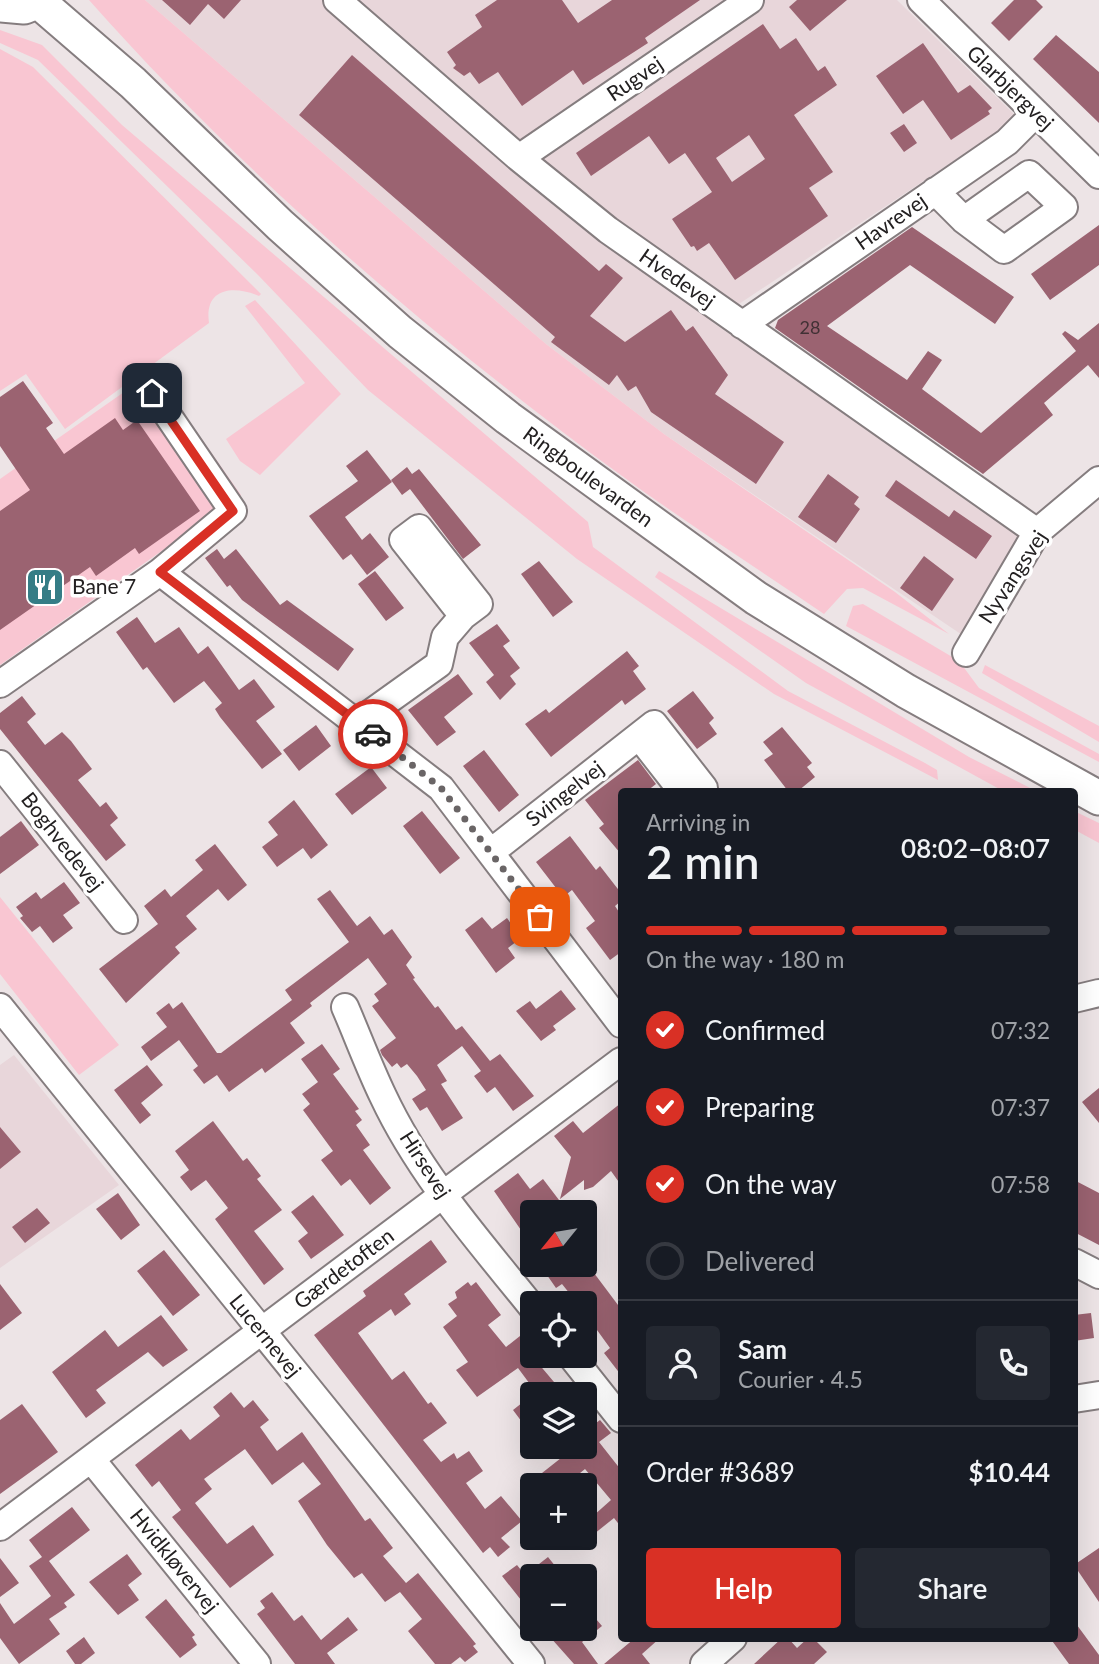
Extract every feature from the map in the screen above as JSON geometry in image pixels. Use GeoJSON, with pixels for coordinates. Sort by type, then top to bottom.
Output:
{"type":"FeatureCollection","features":[{"type":"Feature","properties":{"kind":"main road"},"geometry":{"type":"LineString","coordinates":[[0,5],[24,7],[50,1]]}},
{"type":"Feature","properties":{"kind":"main road","name":"Ringboulevarden"},"geometry":{"type":"LineString","coordinates":[[50,1],[79,40],[133,83],[280,225],[400,332],[508,418],[756,598],[906,691],[1099,798]]}},
{"type":"Feature","properties":{"kind":"street","name":"Hvedevej"},"geometry":{"type":"LineString","coordinates":[[337,0],[519,158],[608,230],[1037,532]]}},
{"type":"Feature","properties":{"kind":"street","name":"Rugvej"},"geometry":{"type":"LineString","coordinates":[[519,158],[750,0]]}},
{"type":"Feature","properties":{"kind":"street","name":"Glarbjergvej"},"geometry":{"type":"LineString","coordinates":[[921,0],[1099,175]]}},
{"type":"Feature","properties":{"kind":"street","name":"Havrevej"},"geometry":{"type":"LineString","coordinates":[[742,325],[1007,142],[1036,113]]}},
{"type":"Feature","properties":{"kind":"street"},"geometry":{"type":"LineString","coordinates":[[935,191],[964,220]]}},
{"type":"Feature","properties":{"kind":"street"},"geometry":{"type":"LineString","coordinates":[[0,683],[160,572],[233,511],[152,393]]}},
{"type":"Feature","properties":{"kind":"street","name":"Nyvangsvej"},"geometry":{"type":"LineString","coordinates":[[966,653],[1037,532],[1099,480]]}},
{"type":"Feature","properties":{"kind":"street"},"geometry":{"type":"LineString","coordinates":[[160,572],[441,788],[618,1020]]}},
{"type":"Feature","properties":{"kind":"street"},"geometry":{"type":"LineString","coordinates":[[358,722],[439,664],[445,637],[463,616]]}},
{"type":"Feature","properties":{"kind":"street"},"geometry":{"type":"LineString","coordinates":[[680,788],[639,736],[654,724],[704,788]]}},
{"type":"Feature","properties":{"kind":"street","name":"Svingelvej"},"geometry":{"type":"LineString","coordinates":[[491,852],[639,736]]}},
{"type":"Feature","properties":{"kind":"street","name":"Boghvedevej"},"geometry":{"type":"LineString","coordinates":[[0,764],[124,920]]}},
{"type":"Feature","properties":{"kind":"street"},"geometry":{"type":"LineString","coordinates":[[1078,998],[1099,993]]}},
{"type":"Feature","properties":{"kind":"street","name":"Lucernevej"},"geometry":{"type":"LineString","coordinates":[[0,1007],[531,1664]]}},
{"type":"Feature","properties":{"kind":"street","name":"Hirsevej"},"geometry":{"type":"LineString","coordinates":[[345,1007],[383,1098],[443,1196],[520,1292]]}},
{"type":"Feature","properties":{"kind":"street","name":"Gærdetoften"},"geometry":{"type":"LineString","coordinates":[[0,1527],[618,1063]]}},
{"type":"Feature","properties":{"kind":"street"},"geometry":{"type":"LineString","coordinates":[[1078,1264],[1099,1275]]}},
{"type":"Feature","properties":{"kind":"street"},"geometry":{"type":"LineString","coordinates":[[581,1368],[618,1415]]}},
{"type":"Feature","properties":{"kind":"street"},"geometry":{"type":"LineString","coordinates":[[1078,1398],[1099,1395]]}},
{"type":"Feature","properties":{"kind":"street","name":"Hvidkløvervej"},"geometry":{"type":"LineString","coordinates":[[91,1459],[257,1664]]}},
{"type":"Feature","properties":{"kind":"street"},"geometry":{"type":"LineString","coordinates":[[704,1664],[729,1642]]}},
{"type":"Feature","properties":{"kind":"shaded area"},"geometry":{"type":"Polygon","coordinates":[[[89,0],[145,0],[546,344],[664,434],[895,592],[949,634],[863,588],[847,589],[824,614],[618,473],[477,365],[341,250],[211,129],[89,0]]]}},
{"type":"Feature","properties":{"kind":"shaded area"},"geometry":{"type":"Polygon","coordinates":[[[145,0],[897,0],[1018,118],[712,322],[1039,547],[983,649],[664,434],[546,344],[145,0]]]}},
{"type":"Feature","properties":{"kind":"shaded area"},"geometry":{"type":"Polygon","coordinates":[[[0,30],[42,45],[122,125],[588,522],[593,547],[788,691],[937,770],[938,780],[774,694],[577,559],[368,390],[259,276],[38,60],[0,43],[0,30]]]}},
{"type":"Feature","properties":{"kind":"shaded area"},"geometry":{"type":"Polygon","coordinates":[[[0,49],[33,67],[261,294],[259,296],[230,290],[216,296],[211,302],[209,323],[65,429],[26,374],[0,391],[0,49]]]}},
{"type":"Feature","properties":{"kind":"shaded area"},"geometry":{"type":"Polygon","coordinates":[[[255,300],[341,394],[260,475],[240,461],[226,439],[305,383],[245,306],[255,300]]]}},
{"type":"Feature","properties":{"kind":"shaded area"},"geometry":{"type":"Polygon","coordinates":[[[154,371],[241,495],[0,665],[0,479],[154,371]]]}},
{"type":"Feature","properties":{"kind":"shaded area"},"geometry":{"type":"Polygon","coordinates":[[[659,571],[969,757],[1030,788],[998,788],[806,683],[655,577],[659,571]]]}},
{"type":"Feature","properties":{"kind":"shaded area"},"geometry":{"type":"Polygon","coordinates":[[[863,604],[959,661],[979,688],[1099,754],[1099,762],[846,626],[853,606],[863,604]]]}},
{"type":"Feature","properties":{"kind":"shaded area"},"geometry":{"type":"Polygon","coordinates":[[[985,665],[1099,726],[1099,742],[982,673],[985,665]]]}},
{"type":"Feature","properties":{"kind":"shaded area"},"geometry":{"type":"Polygon","coordinates":[[[1078,813],[1099,823],[1099,843],[1078,832],[1078,813]]]}},
{"type":"Feature","properties":{"kind":"shaded area"},"geometry":{"type":"Polygon","coordinates":[[[0,897],[119,1045],[79,1075],[0,974],[0,897]]]}},
{"type":"Feature","properties":{"kind":"shaded area"},"geometry":{"type":"Polygon","coordinates":[[[14,1055],[119,1185],[0,1268],[0,1065],[14,1055]]]}},
{"type":"Feature","properties":{"kind":"building"},"geometry":{"type":"Polygon","coordinates":[[[162,0],[241,0],[224,19],[208,4],[190,25],[162,0]]]}},
{"type":"Feature","properties":{"kind":"building"},"geometry":{"type":"Polygon","coordinates":[[[497,0],[562,0],[578,23],[612,0],[700,0],[645,38],[648,43],[583,85],[573,70],[522,106],[498,72],[479,84],[470,72],[464,76],[453,68],[456,65],[447,52],[482,27],[475,15],[497,0]]]}},
{"type":"Feature","properties":{"kind":"building"},"geometry":{"type":"Polygon","coordinates":[[[797,0],[847,0],[810,31],[789,7],[797,0]]]}},
{"type":"Feature","properties":{"kind":"building"},"geometry":{"type":"Polygon","coordinates":[[[1014,0],[1036,0],[1043,7],[1009,41],[991,23],[1014,0]]]}},
{"type":"Feature","properties":{"kind":"building"},"geometry":{"type":"Polygon","coordinates":[[[763,24],[780,49],[796,38],[818,71],[825,66],[837,85],[794,115],[833,172],[809,188],[828,216],[735,280],[709,243],[697,251],[694,246],[691,247],[672,219],[712,192],[685,153],[669,164],[649,136],[591,176],[576,153],[763,24]],[[749,135],[716,158],[732,182],[765,159],[749,135]]]}},
{"type":"Feature","properties":{"kind":"building"},"geometry":{"type":"Polygon","coordinates":[[[1056,35],[1099,72],[1099,123],[1033,59],[1056,35]]]}},
{"type":"Feature","properties":{"kind":"building"},"geometry":{"type":"Polygon","coordinates":[[[923,43],[958,93],[970,85],[992,108],[988,111],[990,114],[951,140],[923,100],[903,114],[876,76],[923,43]]]}},
{"type":"Feature","properties":{"kind":"building"},"geometry":{"type":"Polygon","coordinates":[[[352,55],[599,271],[606,264],[623,278],[590,316],[625,342],[671,310],[686,331],[693,326],[728,375],[715,394],[784,442],[756,484],[651,412],[636,386],[628,391],[617,375],[609,385],[551,342],[555,337],[299,115],[352,55]]]}},
{"type":"Feature","properties":{"kind":"building"},"geometry":{"type":"Polygon","coordinates":[[[904,124],[917,143],[904,152],[890,133],[904,124]]]}},
{"type":"Feature","properties":{"kind":"building"},"geometry":{"type":"Polygon","coordinates":[[[1099,225],[1099,265],[1050,300],[1031,274],[1099,225]]]}},
{"type":"Feature","properties":{"kind":"building"},"geometry":{"type":"Polygon","coordinates":[[[912,227],[1014,297],[995,324],[910,265],[827,326],[907,380],[928,351],[942,360],[922,389],[981,433],[1076,351],[1062,334],[1065,331],[1078,340],[1099,323],[1099,378],[1088,365],[1044,403],[1053,415],[983,474],[775,328],[778,320],[912,227]]]}},
{"type":"Feature","properties":{"kind":"building"},"geometry":{"type":"Polygon","coordinates":[[[23,381],[53,423],[46,428],[64,454],[115,418],[123,430],[137,420],[200,511],[139,554],[135,548],[96,576],[90,567],[0,630],[0,511],[30,490],[0,446],[0,397],[23,381]]]}},
{"type":"Feature","properties":{"kind":"building"},"geometry":{"type":"Polygon","coordinates":[[[367,450],[392,482],[345,517],[362,540],[370,533],[389,557],[367,575],[351,554],[343,560],[309,516],[358,481],[346,466],[367,450]]]}},
{"type":"Feature","properties":{"kind":"building"},"geometry":{"type":"Polygon","coordinates":[[[407,467],[412,474],[419,469],[481,545],[463,559],[410,489],[402,495],[391,480],[407,467]]]}},
{"type":"Feature","properties":{"kind":"building"},"geometry":{"type":"Polygon","coordinates":[[[828,474],[859,497],[854,504],[860,509],[836,543],[798,517],[828,474]]]}},
{"type":"Feature","properties":{"kind":"building"},"geometry":{"type":"Polygon","coordinates":[[[896,480],[949,517],[954,510],[992,536],[976,559],[885,496],[896,480]]]}},
{"type":"Feature","properties":{"kind":"building"},"geometry":{"type":"Polygon","coordinates":[[[217,549],[224,559],[236,549],[280,605],[287,600],[354,649],[338,671],[242,600],[230,585],[227,587],[205,558],[217,549]]]}},
{"type":"Feature","properties":{"kind":"building"},"geometry":{"type":"Polygon","coordinates":[[[924,556],[954,579],[932,611],[900,588],[924,556]]]}},
{"type":"Feature","properties":{"kind":"building"},"geometry":{"type":"Polygon","coordinates":[[[539,561],[573,602],[553,617],[521,574],[539,561]]]}},
{"type":"Feature","properties":{"kind":"building"},"geometry":{"type":"Polygon","coordinates":[[[375,571],[404,608],[386,621],[358,584],[375,571]]]}},
{"type":"Feature","properties":{"kind":"building"},"geometry":{"type":"Polygon","coordinates":[[[137,617],[155,643],[179,627],[198,654],[208,646],[239,690],[254,679],[275,707],[256,721],[282,754],[262,769],[220,717],[215,709],[222,703],[204,681],[174,703],[147,667],[143,670],[116,632],[137,617]]]}},
{"type":"Feature","properties":{"kind":"building"},"geometry":{"type":"Polygon","coordinates":[[[497,624],[510,641],[503,646],[520,668],[510,676],[516,684],[500,700],[486,682],[494,675],[469,643],[497,624]]]}},
{"type":"Feature","properties":{"kind":"building"},"geometry":{"type":"Polygon","coordinates":[[[627,651],[639,666],[633,671],[646,689],[625,705],[622,700],[551,757],[525,724],[546,709],[549,713],[627,651]]]}},
{"type":"Feature","properties":{"kind":"building"},"geometry":{"type":"Polygon","coordinates":[[[458,674],[473,694],[444,717],[456,732],[437,746],[408,710],[458,674]]]}},
{"type":"Feature","properties":{"kind":"building"},"geometry":{"type":"Polygon","coordinates":[[[693,691],[714,718],[709,723],[717,734],[697,749],[667,711],[693,691]]]}},
{"type":"Feature","properties":{"kind":"building"},"geometry":{"type":"Polygon","coordinates":[[[22,696],[36,714],[27,722],[45,745],[62,732],[71,741],[92,769],[78,780],[100,807],[106,802],[118,818],[110,825],[126,845],[106,861],[0,729],[0,713],[22,696]]]}},
{"type":"Feature","properties":{"kind":"building"},"geometry":{"type":"Polygon","coordinates":[[[316,725],[331,746],[299,771],[283,750],[316,725]]]}},
{"type":"Feature","properties":{"kind":"building"},"geometry":{"type":"Polygon","coordinates":[[[782,727],[812,763],[807,767],[815,777],[802,788],[786,788],[764,760],[773,754],[763,742],[782,727]]]}},
{"type":"Feature","properties":{"kind":"building"},"geometry":{"type":"Polygon","coordinates":[[[484,750],[519,795],[499,812],[463,766],[484,750]]]}},
{"type":"Feature","properties":{"kind":"building"},"geometry":{"type":"Polygon","coordinates":[[[638,760],[656,784],[651,788],[618,788],[618,850],[599,828],[604,824],[585,800],[638,760]]]}},
{"type":"Feature","properties":{"kind":"building"},"geometry":{"type":"Polygon","coordinates":[[[371,767],[387,788],[352,815],[335,794],[371,767]]]}},
{"type":"Feature","properties":{"kind":"building"},"geometry":{"type":"Polygon","coordinates":[[[294,800],[328,845],[311,859],[303,848],[277,867],[262,847],[278,835],[268,822],[294,800]]]}},
{"type":"Feature","properties":{"kind":"building"},"geometry":{"type":"Polygon","coordinates":[[[422,811],[460,858],[440,874],[403,826],[422,811]]]}},
{"type":"Feature","properties":{"kind":"building"},"geometry":{"type":"Polygon","coordinates":[[[21,821],[39,845],[0,874],[0,837],[21,821]]]}},
{"type":"Feature","properties":{"kind":"building"},"geometry":{"type":"Polygon","coordinates":[[[570,836],[596,870],[600,866],[618,889],[618,904],[615,906],[618,910],[618,954],[610,960],[586,928],[595,921],[572,890],[563,897],[536,862],[570,836]]]}},
{"type":"Feature","properties":{"kind":"building"},"geometry":{"type":"Polygon","coordinates":[[[215,844],[247,885],[228,901],[218,889],[186,916],[197,929],[175,947],[180,953],[126,1003],[99,969],[158,924],[144,906],[165,889],[171,897],[203,870],[195,860],[215,844]]]}},
{"type":"Feature","properties":{"kind":"building"},"geometry":{"type":"Polygon","coordinates":[[[64,882],[80,903],[63,915],[73,928],[53,943],[40,926],[32,932],[20,918],[23,916],[16,907],[36,892],[41,899],[64,882]]]}},
{"type":"Feature","properties":{"kind":"building"},"geometry":{"type":"Polygon","coordinates":[[[330,890],[357,926],[370,916],[384,935],[392,929],[412,957],[406,965],[415,978],[413,979],[435,1008],[438,1006],[456,1030],[462,1026],[490,1061],[500,1054],[534,1096],[513,1111],[495,1087],[487,1093],[474,1076],[481,1071],[462,1046],[437,1065],[447,1081],[441,1084],[463,1118],[442,1131],[427,1107],[420,1111],[412,1099],[426,1090],[417,1076],[407,1064],[401,1068],[397,1063],[392,1067],[382,1055],[380,1050],[396,1038],[372,1006],[379,1001],[374,994],[387,984],[368,958],[310,1003],[312,1006],[290,1023],[305,1043],[265,1073],[262,1068],[229,1092],[217,1075],[204,1084],[193,1070],[198,1066],[179,1040],[151,1061],[141,1047],[167,1027],[156,1013],[169,1003],[173,1009],[182,1002],[217,1053],[221,1053],[292,1000],[285,990],[349,942],[317,899],[330,890]]]}},
{"type":"Feature","properties":{"kind":"building"},"geometry":{"type":"Polygon","coordinates":[[[482,917],[492,929],[507,918],[521,938],[508,948],[515,958],[496,973],[465,930],[482,917]]]}},
{"type":"Feature","properties":{"kind":"building"},"geometry":{"type":"Polygon","coordinates":[[[561,990],[576,1009],[553,1026],[556,1030],[541,1041],[516,1011],[530,1001],[536,1009],[561,990]]]}},
{"type":"Feature","properties":{"kind":"building"},"geometry":{"type":"Polygon","coordinates":[[[322,1044],[340,1069],[333,1074],[359,1109],[355,1111],[362,1120],[356,1125],[370,1145],[363,1150],[391,1188],[370,1205],[350,1179],[341,1186],[321,1160],[333,1151],[303,1110],[310,1104],[302,1094],[318,1082],[301,1059],[322,1044]]]}},
{"type":"Feature","properties":{"kind":"building"},"geometry":{"type":"Polygon","coordinates":[[[147,1065],[163,1085],[141,1103],[151,1115],[140,1124],[114,1090],[147,1065]]]}},
{"type":"Feature","properties":{"kind":"building"},"geometry":{"type":"Polygon","coordinates":[[[1099,1088],[1099,1123],[1082,1102],[1099,1088]]]}},
{"type":"Feature","properties":{"kind":"building"},"geometry":{"type":"Polygon","coordinates":[[[618,1105],[618,1181],[611,1171],[593,1187],[584,1190],[584,1180],[560,1199],[571,1157],[554,1136],[573,1121],[583,1133],[618,1105]]]}},
{"type":"Feature","properties":{"kind":"building"},"geometry":{"type":"Polygon","coordinates":[[[213,1121],[243,1161],[247,1158],[261,1176],[257,1179],[282,1210],[254,1231],[284,1269],[264,1285],[215,1219],[228,1208],[206,1180],[191,1191],[180,1177],[189,1170],[175,1151],[213,1121]]]}},
{"type":"Feature","properties":{"kind":"building"},"geometry":{"type":"Polygon","coordinates":[[[0,1127],[21,1152],[0,1169],[0,1127]]]}},
{"type":"Feature","properties":{"kind":"building"},"geometry":{"type":"Polygon","coordinates":[[[518,1173],[530,1189],[543,1179],[559,1200],[520,1200],[520,1229],[494,1191],[518,1173]]]}},
{"type":"Feature","properties":{"kind":"building"},"geometry":{"type":"Polygon","coordinates":[[[1078,1182],[1099,1193],[1099,1245],[1078,1234],[1078,1182]]]}},
{"type":"Feature","properties":{"kind":"building"},"geometry":{"type":"Polygon","coordinates":[[[118,1193],[140,1225],[121,1240],[96,1209],[118,1193]]]}},
{"type":"Feature","properties":{"kind":"building"},"geometry":{"type":"Polygon","coordinates":[[[313,1195],[344,1235],[311,1259],[298,1241],[308,1233],[291,1212],[313,1195]]]}},
{"type":"Feature","properties":{"kind":"building"},"geometry":{"type":"Polygon","coordinates":[[[37,1208],[50,1223],[25,1243],[12,1227],[37,1208]]]}},
{"type":"Feature","properties":{"kind":"building"},"geometry":{"type":"Polygon","coordinates":[[[431,1240],[447,1262],[404,1294],[411,1304],[395,1316],[391,1309],[358,1333],[392,1380],[404,1371],[428,1404],[431,1402],[447,1423],[423,1440],[441,1462],[454,1453],[457,1459],[469,1451],[483,1471],[466,1483],[485,1509],[501,1496],[520,1519],[520,1523],[501,1538],[510,1547],[498,1557],[490,1547],[483,1553],[314,1335],[366,1296],[363,1291],[431,1240]]]}},
{"type":"Feature","properties":{"kind":"building"},"geometry":{"type":"Polygon","coordinates":[[[164,1250],[200,1295],[173,1316],[137,1271],[164,1250]]]}},
{"type":"Feature","properties":{"kind":"building"},"geometry":{"type":"Polygon","coordinates":[[[597,1277],[618,1305],[618,1371],[604,1353],[610,1348],[597,1330],[597,1291],[568,1291],[562,1284],[556,1288],[549,1278],[597,1277]]]}},
{"type":"Feature","properties":{"kind":"building"},"geometry":{"type":"Polygon","coordinates":[[[468,1282],[471,1286],[476,1282],[501,1315],[488,1325],[506,1347],[520,1336],[520,1368],[542,1368],[554,1382],[528,1382],[518,1368],[477,1397],[456,1370],[468,1362],[443,1327],[457,1316],[448,1304],[457,1298],[455,1292],[468,1282]]]}},
{"type":"Feature","properties":{"kind":"building"},"geometry":{"type":"Polygon","coordinates":[[[0,1284],[22,1313],[0,1330],[0,1284]]]}},
{"type":"Feature","properties":{"kind":"building"},"geometry":{"type":"Polygon","coordinates":[[[1091,1313],[1094,1338],[1078,1340],[1078,1315],[1091,1313]]]}},
{"type":"Feature","properties":{"kind":"building"},"geometry":{"type":"Polygon","coordinates":[[[161,1315],[188,1350],[163,1367],[148,1352],[96,1390],[106,1403],[86,1418],[52,1372],[105,1330],[118,1347],[161,1315]]]}},
{"type":"Feature","properties":{"kind":"building"},"geometry":{"type":"Polygon","coordinates":[[[231,1392],[244,1408],[253,1400],[269,1420],[260,1427],[277,1451],[302,1432],[365,1521],[370,1518],[393,1548],[383,1556],[406,1583],[418,1573],[476,1644],[473,1646],[478,1652],[465,1662],[460,1657],[451,1664],[435,1664],[408,1631],[422,1619],[400,1592],[385,1602],[362,1573],[354,1578],[327,1545],[298,1501],[321,1484],[303,1462],[272,1485],[245,1449],[204,1479],[212,1489],[195,1503],[227,1544],[253,1525],[274,1555],[230,1588],[172,1517],[181,1510],[159,1481],[152,1487],[135,1465],[181,1429],[190,1440],[220,1416],[213,1407],[231,1392]]]}},
{"type":"Feature","properties":{"kind":"building"},"geometry":{"type":"Polygon","coordinates":[[[22,1404],[58,1452],[0,1494],[0,1420],[22,1404]]]}},
{"type":"Feature","properties":{"kind":"building"},"geometry":{"type":"Polygon","coordinates":[[[520,1404],[520,1419],[513,1410],[520,1404]]]}},
{"type":"Feature","properties":{"kind":"building"},"geometry":{"type":"Polygon","coordinates":[[[600,1420],[611,1433],[599,1442],[618,1466],[618,1523],[614,1518],[597,1532],[597,1512],[611,1500],[597,1483],[597,1473],[588,1473],[585,1469],[580,1473],[542,1473],[560,1459],[597,1459],[597,1422],[600,1420]]]}},
{"type":"Feature","properties":{"kind":"building"},"geometry":{"type":"Polygon","coordinates":[[[72,1507],[90,1530],[49,1561],[75,1595],[64,1603],[67,1607],[49,1619],[60,1634],[19,1664],[0,1638],[0,1603],[14,1624],[51,1596],[29,1566],[42,1557],[29,1540],[72,1507]]]}},
{"type":"Feature","properties":{"kind":"building"},"geometry":{"type":"Polygon","coordinates":[[[1099,1548],[1099,1602],[1078,1571],[1078,1562],[1099,1548]]]}},
{"type":"Feature","properties":{"kind":"building"},"geometry":{"type":"Polygon","coordinates":[[[127,1554],[142,1574],[128,1585],[139,1600],[118,1615],[89,1582],[127,1554]]]}},
{"type":"Feature","properties":{"kind":"building"},"geometry":{"type":"Polygon","coordinates":[[[548,1557],[554,1564],[539,1564],[548,1557]]]}},
{"type":"Feature","properties":{"kind":"building"},"geometry":{"type":"Polygon","coordinates":[[[0,1558],[19,1583],[0,1597],[0,1558]]]}},
{"type":"Feature","properties":{"kind":"building"},"geometry":{"type":"Polygon","coordinates":[[[517,1565],[520,1569],[520,1599],[502,1576],[517,1565]]]}},
{"type":"Feature","properties":{"kind":"building"},"geometry":{"type":"Polygon","coordinates":[[[272,1592],[294,1621],[302,1615],[321,1640],[348,1617],[358,1630],[327,1653],[335,1664],[295,1664],[257,1614],[265,1608],[260,1601],[272,1592]]]}},
{"type":"Feature","properties":{"kind":"building"},"geometry":{"type":"Polygon","coordinates":[[[166,1599],[195,1635],[192,1637],[197,1645],[180,1658],[145,1617],[166,1599]]]}},
{"type":"Feature","properties":{"kind":"building"},"geometry":{"type":"Polygon","coordinates":[[[1078,1626],[1099,1655],[1099,1664],[1069,1664],[1053,1642],[1078,1642],[1078,1626]]]}},
{"type":"Feature","properties":{"kind":"building"},"geometry":{"type":"Polygon","coordinates":[[[84,1637],[95,1653],[81,1664],[75,1664],[66,1651],[84,1637]]]}},
{"type":"Feature","properties":{"kind":"building"},"geometry":{"type":"Polygon","coordinates":[[[554,1641],[583,1641],[598,1664],[574,1664],[554,1641]]]}},
{"type":"Feature","properties":{"kind":"building"},"geometry":{"type":"Polygon","coordinates":[[[630,1642],[656,1642],[642,1654],[650,1664],[604,1664],[630,1642]]]}},
{"type":"Feature","properties":{"kind":"building"},"geometry":{"type":"Polygon","coordinates":[[[778,1642],[792,1642],[797,1648],[804,1642],[817,1642],[827,1652],[814,1664],[754,1664],[778,1642]]]}},
{"type":"Feature","properties":{"kind":"way so far"},"geometry":{"type":"LineString","coordinates":[[373,734],[441,788],[540,917]]}},
{"type":"Feature","properties":{"kind":"place","name":"Bane 7"},"geometry":{"type":"Point","coordinates":[45,587]}},
{"type":"Feature","properties":{"kind":"route"},"geometry":{"type":"LineString","coordinates":[[152,393],[233,511],[160,572],[373,734]]}}]}
